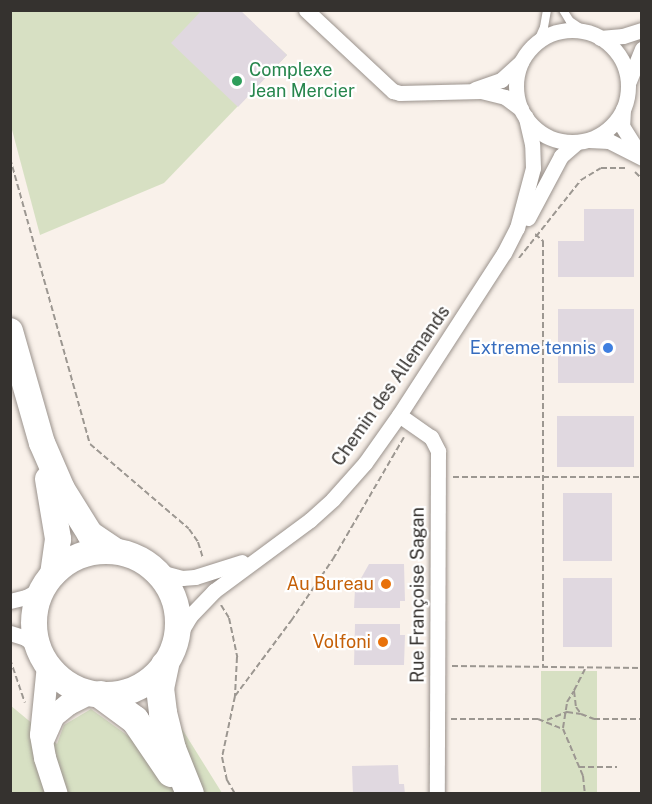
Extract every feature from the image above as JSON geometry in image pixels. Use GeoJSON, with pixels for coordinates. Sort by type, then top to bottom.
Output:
{"type":"FeatureCollection","features":[{"type":"Feature","properties":{"kind":"highway"},"geometry":{"type":"LineString","coordinates":[[165,665],[160,688],[163,713],[172,749],[190,794]]}},
{"type":"Feature","properties":{"kind":"highway"},"geometry":{"type":"LineString","coordinates":[[96,694],[124,710],[139,726],[184,794]]}},
{"type":"Feature","properties":{"kind":"main road"},"geometry":{"type":"LineString","coordinates":[[10,331],[42,443],[58,539],[48,581],[34,617],[44,657],[67,683],[96,694],[119,693],[137,688],[165,665],[177,638],[178,618],[174,599],[156,571],[138,558],[101,544],[81,524],[62,489],[42,443]]}},
{"type":"Feature","properties":{"kind":"main road"},"geometry":{"type":"LineString","coordinates":[[48,581],[78,556],[92,552],[116,551]]}},
{"type":"Feature","properties":{"kind":"street"},"geometry":{"type":"LineString","coordinates":[[306,10],[393,91],[400,93],[463,91],[505,97],[544,135],[560,141],[609,141],[638,162]]}},
{"type":"Feature","properties":{"kind":"street"},"geometry":{"type":"LineString","coordinates":[[463,91],[501,80],[537,43],[561,32],[622,36],[642,30]]}},
{"type":"Feature","properties":{"kind":"street"},"geometry":{"type":"LineString","coordinates":[[594,35],[613,48],[622,61],[628,84]]}},
{"type":"Feature","properties":{"kind":"street"},"geometry":{"type":"LineString","coordinates":[[638,162],[622,126],[628,84],[642,48]]}},
{"type":"Feature","properties":{"kind":"street"},"geometry":{"type":"LineString","coordinates":[[524,113],[517,83],[525,57]]}},
{"type":"Feature","properties":{"kind":"street"},"geometry":{"type":"LineString","coordinates":[[581,141],[608,129],[623,109]]}},
{"type":"Feature","properties":{"kind":"street","name":"Chemin des Allemands"},"geometry":{"type":"LineString","coordinates":[[511,256],[533,168],[532,144],[524,113]]}},
{"type":"Feature","properties":{"kind":"street","name":"Chemin des Allemands"},"geometry":{"type":"LineString","coordinates":[[177,638],[190,615],[214,591],[266,550],[310,520],[333,499],[365,463],[511,256],[561,156],[581,141]]}},
{"type":"Feature","properties":{"kind":"street","name":"Rue Françoise Sagan"},"geometry":{"type":"LineString","coordinates":[[399,415],[434,440],[438,451],[437,794]]}},
{"type":"Feature","properties":{"kind":"street","name":"Chemin des Allemands"},"geometry":{"type":"LineString","coordinates":[[156,571],[182,578],[208,575],[235,566],[266,550]]}},
{"type":"Feature","properties":{"kind":"street"},"geometry":{"type":"LineString","coordinates":[[10,601],[26,597],[48,581]]}},
{"type":"Feature","properties":{"kind":"street"},"geometry":{"type":"LineString","coordinates":[[10,633],[25,638],[44,657],[48,683],[40,728],[57,794]]}},
{"type":"Feature","properties":{"kind":"street"},"geometry":{"type":"LineString","coordinates":[[43,745],[47,729],[54,716],[69,704],[96,694]]}},
{"type":"Feature","properties":{"kind":"lane"},"geometry":{"type":"LineString","coordinates":[[537,43],[544,27],[547,10]]}},
{"type":"Feature","properties":{"kind":"lane"},"geometry":{"type":"LineString","coordinates":[[563,10],[570,21],[594,35]]}},
{"type":"Feature","properties":{"kind":"path"},"geometry":{"type":"LineString","coordinates":[[10,158],[90,444],[189,529],[198,542],[208,575]]}},
{"type":"Feature","properties":{"kind":"path"},"geometry":{"type":"LineString","coordinates":[[511,256],[536,234],[581,180],[591,173],[611,166],[638,162],[642,179]]}},
{"type":"Feature","properties":{"kind":"path"},"geometry":{"type":"LineString","coordinates":[[536,234],[543,241],[543,667]]}},
{"type":"Feature","properties":{"kind":"path"},"geometry":{"type":"LineString","coordinates":[[235,696],[291,621],[333,559],[412,424]]}},
{"type":"Feature","properties":{"kind":"path"},"geometry":{"type":"LineString","coordinates":[[439,477],[642,477]]}},
{"type":"Feature","properties":{"kind":"path"},"geometry":{"type":"LineString","coordinates":[[214,591],[229,618],[237,657],[235,696],[222,757],[227,780],[235,794]]}},
{"type":"Feature","properties":{"kind":"path"},"geometry":{"type":"LineString","coordinates":[[10,659],[26,707]]}},
{"type":"Feature","properties":{"kind":"path"},"geometry":{"type":"LineString","coordinates":[[437,666],[642,668]]}},
{"type":"Feature","properties":{"kind":"path"},"geometry":{"type":"LineString","coordinates":[[585,668],[563,714],[563,729],[579,767],[585,794]]}},
{"type":"Feature","properties":{"kind":"path"},"geometry":{"type":"LineString","coordinates":[[574,692],[576,707],[581,714]]}},
{"type":"Feature","properties":{"kind":"path"},"geometry":{"type":"LineString","coordinates":[[437,719],[545,720],[576,712],[594,719],[642,719]]}},
{"type":"Feature","properties":{"kind":"path"},"geometry":{"type":"LineString","coordinates":[[545,720],[563,729]]}},
{"type":"Feature","properties":{"kind":"path"},"geometry":{"type":"LineString","coordinates":[[579,767],[616,767]]}},
{"type":"Feature","properties":{"kind":"green space"},"geometry":{"type":"Polygon","coordinates":[[[10,11],[240,11],[287,55],[164,183],[40,235],[11,126],[10,11]]]}},
{"type":"Feature","properties":{"kind":"green space"},"geometry":{"type":"Polygon","coordinates":[[[541,671],[597,671],[597,793],[541,793],[541,671]]]}},
{"type":"Feature","properties":{"kind":"green space"},"geometry":{"type":"Polygon","coordinates":[[[10,705],[57,744],[64,725],[91,709],[131,738],[179,724],[222,793],[11,793],[10,705]]]}},
{"type":"Feature","properties":{"kind":"building","name":"Complexe Jean Mercier"},"geometry":{"type":"Polygon","coordinates":[[[202,10],[240,10],[287,55],[238,107],[171,43],[202,10]]]}},
{"type":"Feature","properties":{"kind":"building"},"geometry":{"type":"Polygon","coordinates":[[[584,209],[634,209],[634,277],[558,277],[558,241],[584,241],[584,209]]]}},
{"type":"Feature","properties":{"kind":"building"},"geometry":{"type":"Polygon","coordinates":[[[558,309],[634,309],[634,383],[558,383],[558,309]]]}},
{"type":"Feature","properties":{"kind":"building"},"geometry":{"type":"Polygon","coordinates":[[[557,416],[634,416],[634,467],[557,467],[557,416]]]}},
{"type":"Feature","properties":{"kind":"building"},"geometry":{"type":"Polygon","coordinates":[[[563,493],[612,493],[612,561],[563,561],[563,493]]]}},
{"type":"Feature","properties":{"kind":"building"},"geometry":{"type":"Polygon","coordinates":[[[369,564],[404,564],[405,601],[400,601],[400,608],[354,608],[355,589],[369,564]]]}},
{"type":"Feature","properties":{"kind":"building"},"geometry":{"type":"Polygon","coordinates":[[[563,578],[612,578],[612,647],[563,647],[563,578]]]}},
{"type":"Feature","properties":{"kind":"building"},"geometry":{"type":"Polygon","coordinates":[[[355,624],[400,624],[400,635],[405,635],[404,665],[354,665],[355,624]]]}},
{"type":"Feature","properties":{"kind":"building"},"geometry":{"type":"Polygon","coordinates":[[[398,765],[399,784],[404,784],[405,794],[353,794],[352,766],[398,765]]]}},
{"type":"Feature","properties":{"kind":"place","name":"Complexe Jean Mercier"},"geometry":{"type":"Point","coordinates":[237,81]}},
{"type":"Feature","properties":{"kind":"place","name":"Extreme tennis"},"geometry":{"type":"Point","coordinates":[608,348]}},
{"type":"Feature","properties":{"kind":"place","name":"Au Bureau"},"geometry":{"type":"Point","coordinates":[386,584]}},
{"type":"Feature","properties":{"kind":"place","name":"Volfoni"},"geometry":{"type":"Point","coordinates":[383,642]}}]}
